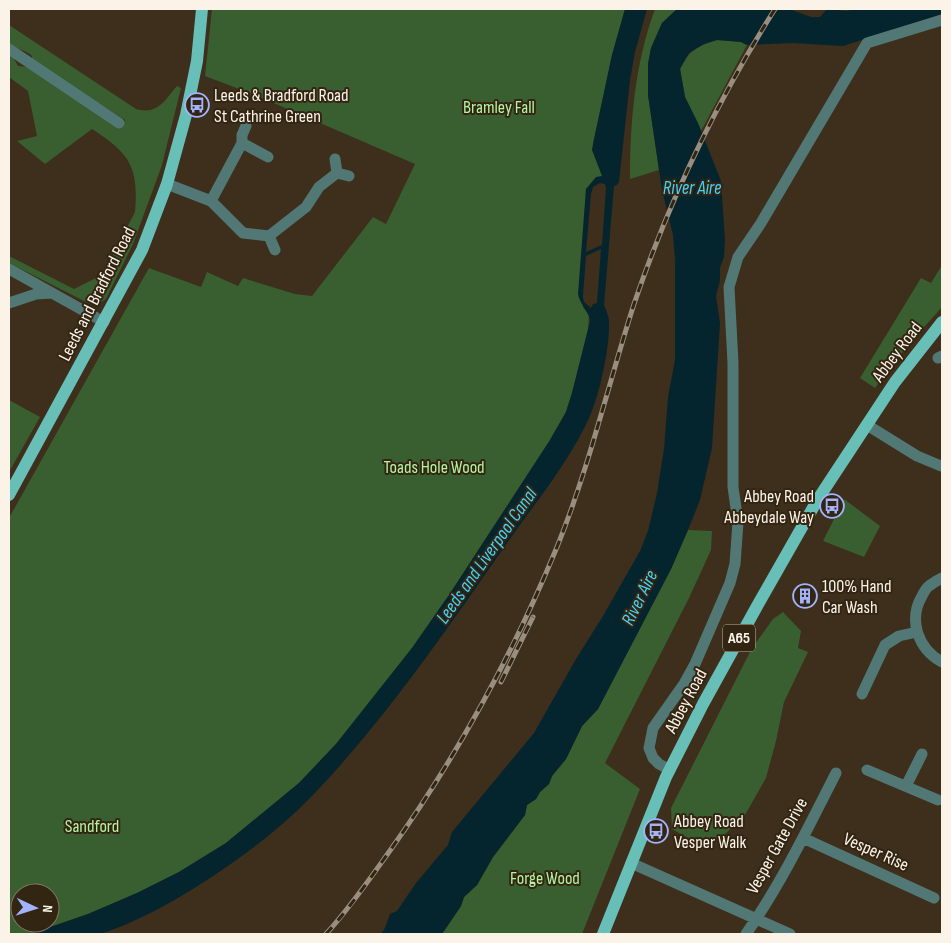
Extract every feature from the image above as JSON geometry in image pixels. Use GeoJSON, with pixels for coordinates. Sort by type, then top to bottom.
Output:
{"type":"FeatureCollection","features":[{"type":"Feature","properties":{"kind":"main road","name":"Leeds and Bradford Road"},"geometry":{"type":"LineString","coordinates":[[9,495],[142,250],[167,184],[193,87],[202,9]]}},
{"type":"Feature","properties":{"kind":"main road","name":"Abbey Road"},"geometry":{"type":"LineString","coordinates":[[603,934],[670,770],[708,695],[810,513],[902,373],[942,322]]}},
{"type":"Feature","properties":{"kind":"street"},"geometry":{"type":"LineString","coordinates":[[670,770],[653,758],[649,748],[651,734],[695,664],[730,582],[735,564],[738,522],[733,487],[733,363],[729,286],[738,257],[761,223],[867,43],[942,20]]}},
{"type":"Feature","properties":{"kind":"street"},"geometry":{"type":"LineString","coordinates":[[9,49],[119,123]]}},
{"type":"Feature","properties":{"kind":"street"},"geometry":{"type":"LineString","coordinates":[[212,201],[242,143],[242,135],[246,126]]}},
{"type":"Feature","properties":{"kind":"street"},"geometry":{"type":"LineString","coordinates":[[242,143],[268,157]]}},
{"type":"Feature","properties":{"kind":"street"},"geometry":{"type":"LineString","coordinates":[[335,159],[337,173]]}},
{"type":"Feature","properties":{"kind":"street"},"geometry":{"type":"LineString","coordinates":[[167,184],[212,201],[243,233],[269,236],[306,207],[319,187],[337,173]]}},
{"type":"Feature","properties":{"kind":"street"},"geometry":{"type":"LineString","coordinates":[[337,173],[349,176]]}},
{"type":"Feature","properties":{"kind":"street"},"geometry":{"type":"LineString","coordinates":[[269,236],[274,250]]}},
{"type":"Feature","properties":{"kind":"street"},"geometry":{"type":"LineString","coordinates":[[9,269],[104,322]]}},
{"type":"Feature","properties":{"kind":"street"},"geometry":{"type":"LineString","coordinates":[[9,303],[36,294],[52,293]]}},
{"type":"Feature","properties":{"kind":"street"},"geometry":{"type":"LineString","coordinates":[[867,424],[942,470]]}},
{"type":"Feature","properties":{"kind":"street"},"geometry":{"type":"LineString","coordinates":[[942,578],[928,587],[919,602],[915,618],[917,632],[926,650],[942,662]]}},
{"type":"Feature","properties":{"kind":"street"},"geometry":{"type":"LineString","coordinates":[[862,694],[885,645],[899,636],[917,632]]}},
{"type":"Feature","properties":{"kind":"street"},"geometry":{"type":"LineString","coordinates":[[906,786],[922,754]]}},
{"type":"Feature","properties":{"kind":"street"},"geometry":{"type":"LineString","coordinates":[[867,770],[906,786],[941,797]]}},
{"type":"Feature","properties":{"kind":"street","name":"Vesper Gate Drive"},"geometry":{"type":"LineString","coordinates":[[746,934],[803,838],[836,774]]}},
{"type":"Feature","properties":{"kind":"street","name":"Vesper Rise"},"geometry":{"type":"LineString","coordinates":[[803,838],[934,898]]}},
{"type":"Feature","properties":{"kind":"street"},"geometry":{"type":"LineString","coordinates":[[631,863],[790,934]]}},
{"type":"Feature","properties":{"kind":"green space"},"geometry":{"type":"Polygon","coordinates":[[[212,9],[625,9],[612,55],[593,144],[602,176],[586,189],[583,307],[589,315],[588,331],[572,393],[566,412],[550,440],[449,595],[412,648],[336,744],[299,783],[226,843],[179,872],[88,914],[60,924],[60,883],[10,883],[10,933],[33,933],[9,934],[9,518],[149,268],[201,287],[207,272],[238,286],[243,278],[295,294],[312,296],[373,217],[386,224],[415,164],[255,95],[205,76],[212,9]]]}},
{"type":"Feature","properties":{"kind":"green space"},"geometry":{"type":"Polygon","coordinates":[[[655,9],[677,9],[662,23],[651,48],[648,64],[648,95],[659,170],[630,179],[631,136],[638,71],[655,9]]]}},
{"type":"Feature","properties":{"kind":"green space"},"geometry":{"type":"Polygon","coordinates":[[[9,25],[136,109],[150,110],[155,108],[177,86],[181,88],[162,165],[133,244],[106,299],[96,305],[88,303],[9,263],[9,256],[74,289],[102,275],[135,212],[136,196],[133,172],[123,154],[92,129],[45,164],[17,141],[37,136],[28,91],[9,77],[9,54],[18,66],[29,67],[121,128],[125,120],[32,60],[32,56],[29,54],[9,44],[9,25]]]}},
{"type":"Feature","properties":{"kind":"green space"},"geometry":{"type":"Polygon","coordinates":[[[717,40],[741,42],[747,45],[701,131],[685,97],[680,68],[687,57],[695,50],[704,44],[717,40]]]}},
{"type":"Feature","properties":{"kind":"green space"},"geometry":{"type":"Polygon","coordinates":[[[942,265],[942,307],[909,344],[875,388],[860,378],[921,278],[931,283],[942,265]]]}},
{"type":"Feature","properties":{"kind":"green space"},"geometry":{"type":"Polygon","coordinates":[[[9,400],[40,417],[9,472],[9,400]]]}},
{"type":"Feature","properties":{"kind":"green space"},"geometry":{"type":"Polygon","coordinates":[[[844,499],[880,526],[864,557],[823,541],[844,499]]]}},
{"type":"Feature","properties":{"kind":"green space","name":"Forge Wood"},"geometry":{"type":"Polygon","coordinates":[[[688,530],[712,531],[711,550],[689,598],[605,763],[640,789],[582,934],[442,934],[461,906],[464,897],[477,885],[493,857],[525,815],[527,805],[536,799],[540,792],[549,784],[552,776],[566,759],[582,726],[598,709],[671,569],[688,530]]]}},
{"type":"Feature","properties":{"kind":"green space"},"geometry":{"type":"Polygon","coordinates":[[[783,612],[801,631],[798,648],[808,652],[784,702],[766,778],[745,815],[719,840],[695,842],[672,829],[671,808],[752,648],[773,619],[783,612]]]}},
{"type":"Feature","properties":{"kind":"water","name":"Leeds and Liverpool Canal"},"geometry":{"type":"Polygon","coordinates":[[[625,9],[647,9],[635,52],[630,80],[619,182],[614,186],[604,305],[608,315],[609,332],[604,370],[597,395],[582,433],[562,467],[437,643],[365,737],[312,796],[277,828],[226,867],[158,909],[128,924],[99,934],[30,934],[60,933],[60,924],[137,893],[179,872],[226,843],[299,783],[336,744],[412,648],[449,595],[550,440],[566,412],[590,321],[578,294],[586,189],[596,177],[602,176],[592,150],[612,55],[625,9]],[[600,183],[593,187],[591,194],[586,252],[602,245],[605,184],[600,183]],[[601,249],[586,256],[584,302],[591,308],[593,304],[597,303],[601,249]]]}},
{"type":"Feature","properties":{"kind":"water","name":"River Aire"},"geometry":{"type":"Polygon","coordinates":[[[677,9],[789,9],[811,17],[820,17],[827,9],[846,11],[856,9],[942,9],[942,14],[843,46],[793,43],[747,45],[741,42],[717,40],[704,44],[689,53],[680,69],[685,97],[698,123],[721,181],[725,240],[724,257],[720,268],[720,281],[716,296],[720,323],[712,448],[700,500],[671,569],[598,709],[582,726],[566,759],[552,776],[549,784],[540,792],[536,799],[527,805],[525,815],[493,857],[477,885],[464,897],[461,906],[442,934],[381,934],[390,914],[397,911],[416,883],[448,845],[452,832],[534,733],[640,551],[648,531],[657,493],[664,449],[668,397],[675,360],[675,260],[673,235],[662,190],[648,95],[648,64],[651,48],[662,23],[677,9]]]}},
{"type":"Feature","properties":{"kind":"railway"},"geometry":{"type":"LineString","coordinates":[[326,934],[366,884],[437,780],[482,704],[522,627],[557,547],[579,487],[634,304],[663,227],[696,152],[733,79],[775,9]]}},
{"type":"Feature","properties":{"kind":"railway"},"geometry":{"type":"LineString","coordinates":[[501,682],[533,617]]}},
{"type":"Feature","properties":{"kind":"place","name":"Leeds & Bradford Road St Cathrine Green"},"geometry":{"type":"Point","coordinates":[197,105]}},
{"type":"Feature","properties":{"kind":"place","name":"Abbey Road Abbeydale Way"},"geometry":{"type":"Point","coordinates":[832,506]}},
{"type":"Feature","properties":{"kind":"place","name":"100% Hand Car Wash"},"geometry":{"type":"Point","coordinates":[805,596]}},
{"type":"Feature","properties":{"kind":"place","name":"Abbey Road Vesper Walk"},"geometry":{"type":"Point","coordinates":[656,831]}},
{"type":"Feature","properties":{"kind":"park label","name":"Bramley Fall"},"geometry":{"type":"Point","coordinates":[499,107]}},
{"type":"Feature","properties":{"kind":"park label","name":"Toads Hole Wood"},"geometry":{"type":"Point","coordinates":[434,467]}},
{"type":"Feature","properties":{"kind":"park label","name":"Sandford"},"geometry":{"type":"Point","coordinates":[92,826]}}]}
